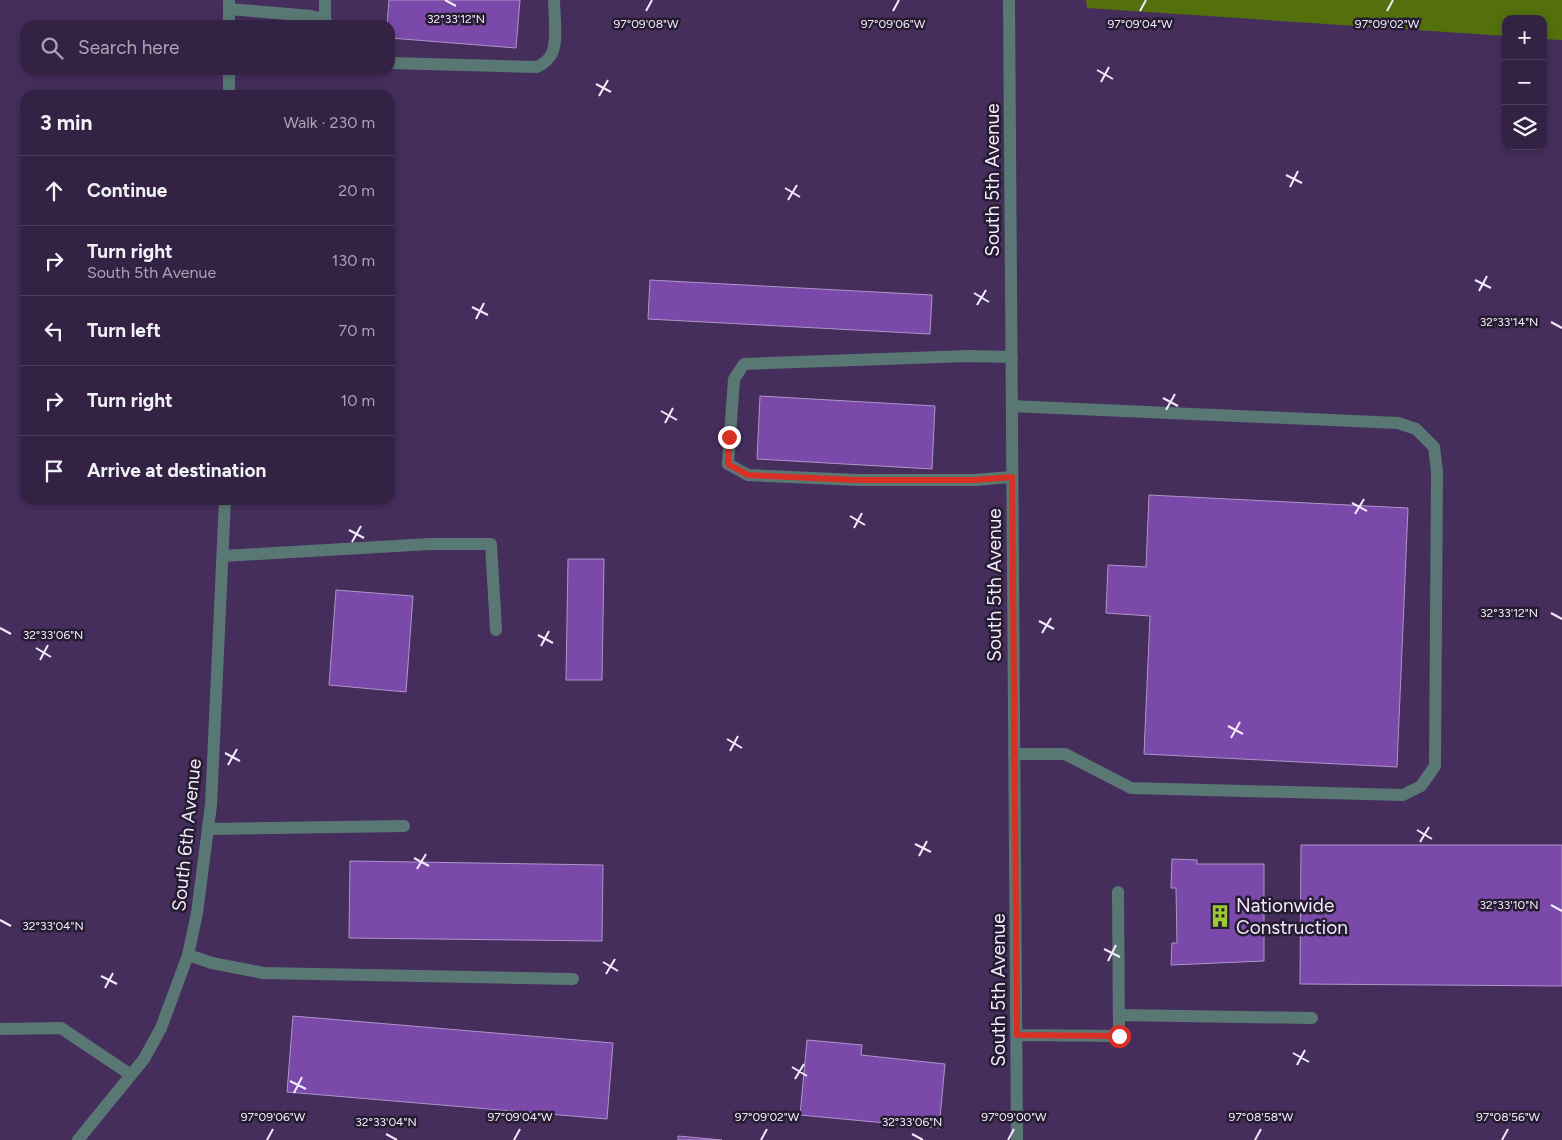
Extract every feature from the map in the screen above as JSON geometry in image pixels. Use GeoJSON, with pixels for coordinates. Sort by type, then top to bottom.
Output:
{"type":"FeatureCollection","features":[{"type":"Feature","properties":{"kind":"street"},"geometry":{"type":"LineString","coordinates":[[325,0],[326,20]]}},
{"type":"Feature","properties":{"kind":"street"},"geometry":{"type":"LineString","coordinates":[[395,63],[537,67],[552,54],[554,44],[554,0]]}},
{"type":"Feature","properties":{"kind":"street","name":"South 5th Avenue"},"geometry":{"type":"LineString","coordinates":[[1009,0],[1017,1140]]}},
{"type":"Feature","properties":{"kind":"street"},"geometry":{"type":"LineString","coordinates":[[229,20],[229,4],[311,16],[321,20]]}},
{"type":"Feature","properties":{"kind":"street"},"geometry":{"type":"LineString","coordinates":[[229,75],[229,90]]}},
{"type":"Feature","properties":{"kind":"street"},"geometry":{"type":"LineString","coordinates":[[1012,357],[968,356],[744,364],[734,379],[728,464],[748,475],[758,476],[857,480],[974,480],[1012,477]]}},
{"type":"Feature","properties":{"kind":"street"},"geometry":{"type":"LineString","coordinates":[[1012,406],[1398,423],[1416,428],[1434,447],[1437,472],[1435,766],[1421,786],[1403,795],[1131,788],[1065,754],[1014,754]]}},
{"type":"Feature","properties":{"kind":"street","name":"South 6th Avenue"},"geometry":{"type":"LineString","coordinates":[[78,1140],[144,1059],[161,1028],[188,955],[197,913],[211,805],[225,505]]}},
{"type":"Feature","properties":{"kind":"street"},"geometry":{"type":"LineString","coordinates":[[223,556],[430,544],[491,544],[496,630]]}},
{"type":"Feature","properties":{"kind":"street"},"geometry":{"type":"LineString","coordinates":[[208,829],[404,826]]}},
{"type":"Feature","properties":{"kind":"street"},"geometry":{"type":"LineString","coordinates":[[1017,1035],[1119,1036],[1118,892]]}},
{"type":"Feature","properties":{"kind":"street"},"geometry":{"type":"LineString","coordinates":[[188,955],[212,963],[263,973],[574,979]]}},
{"type":"Feature","properties":{"kind":"street"},"geometry":{"type":"LineString","coordinates":[[1119,1014],[1312,1018]]}},
{"type":"Feature","properties":{"kind":"street"},"geometry":{"type":"LineString","coordinates":[[0,1029],[61,1028],[131,1075]]}},
{"type":"Feature","properties":{"kind":"green space"},"geometry":{"type":"Polygon","coordinates":[[[1086,0],[1562,0],[1562,40],[1547,39],[1547,15],[1502,15],[1502,36],[1087,8],[1086,0]]]}},
{"type":"Feature","properties":{"kind":"building"},"geometry":{"type":"Polygon","coordinates":[[[389,0],[520,0],[516,48],[395,38],[395,20],[387,20],[389,0]]]}},
{"type":"Feature","properties":{"kind":"building"},"geometry":{"type":"Polygon","coordinates":[[[650,280],[932,295],[930,334],[648,319],[650,280]]]}},
{"type":"Feature","properties":{"kind":"building"},"geometry":{"type":"Polygon","coordinates":[[[760,396],[935,406],[932,469],[757,459],[760,396]]]}},
{"type":"Feature","properties":{"kind":"building"},"geometry":{"type":"Polygon","coordinates":[[[1149,495],[1408,508],[1397,767],[1144,754],[1150,616],[1106,613],[1108,565],[1146,567],[1149,495]]]}},
{"type":"Feature","properties":{"kind":"building"},"geometry":{"type":"Polygon","coordinates":[[[568,559],[604,559],[602,680],[566,680],[568,559]]]}},
{"type":"Feature","properties":{"kind":"building"},"geometry":{"type":"Polygon","coordinates":[[[336,590],[413,596],[406,692],[329,685],[336,590]]]}},
{"type":"Feature","properties":{"kind":"building"},"geometry":{"type":"Polygon","coordinates":[[[1301,845],[1562,845],[1562,986],[1300,984],[1301,845]]]}},
{"type":"Feature","properties":{"kind":"building","name":"Nationwide Construction"},"geometry":{"type":"Polygon","coordinates":[[[1172,859],[1197,860],[1197,864],[1264,864],[1264,961],[1171,965],[1172,943],[1177,943],[1176,888],[1171,888],[1172,859]]]}},
{"type":"Feature","properties":{"kind":"building"},"geometry":{"type":"Polygon","coordinates":[[[350,861],[603,865],[602,941],[349,938],[350,861]]]}},
{"type":"Feature","properties":{"kind":"building"},"geometry":{"type":"Polygon","coordinates":[[[293,1016],[613,1043],[607,1119],[287,1092],[293,1016]]]}},
{"type":"Feature","properties":{"kind":"building"},"geometry":{"type":"Polygon","coordinates":[[[807,1040],[862,1045],[861,1055],[945,1064],[939,1128],[800,1115],[807,1040]]]}},
{"type":"Feature","properties":{"kind":"building"},"geometry":{"type":"Polygon","coordinates":[[[678,1136],[722,1140],[678,1140],[678,1136]]]}},
{"type":"Feature","properties":{"kind":"place","name":"Nationwide Construction"},"geometry":{"type":"Point","coordinates":[1220,916]}},
{"type":"Feature","properties":{"kind":"route"},"geometry":{"type":"LineString","coordinates":[[729,437],[728,464],[748,475],[857,480],[974,480],[1012,477],[1017,1035],[1119,1036]]}}]}
